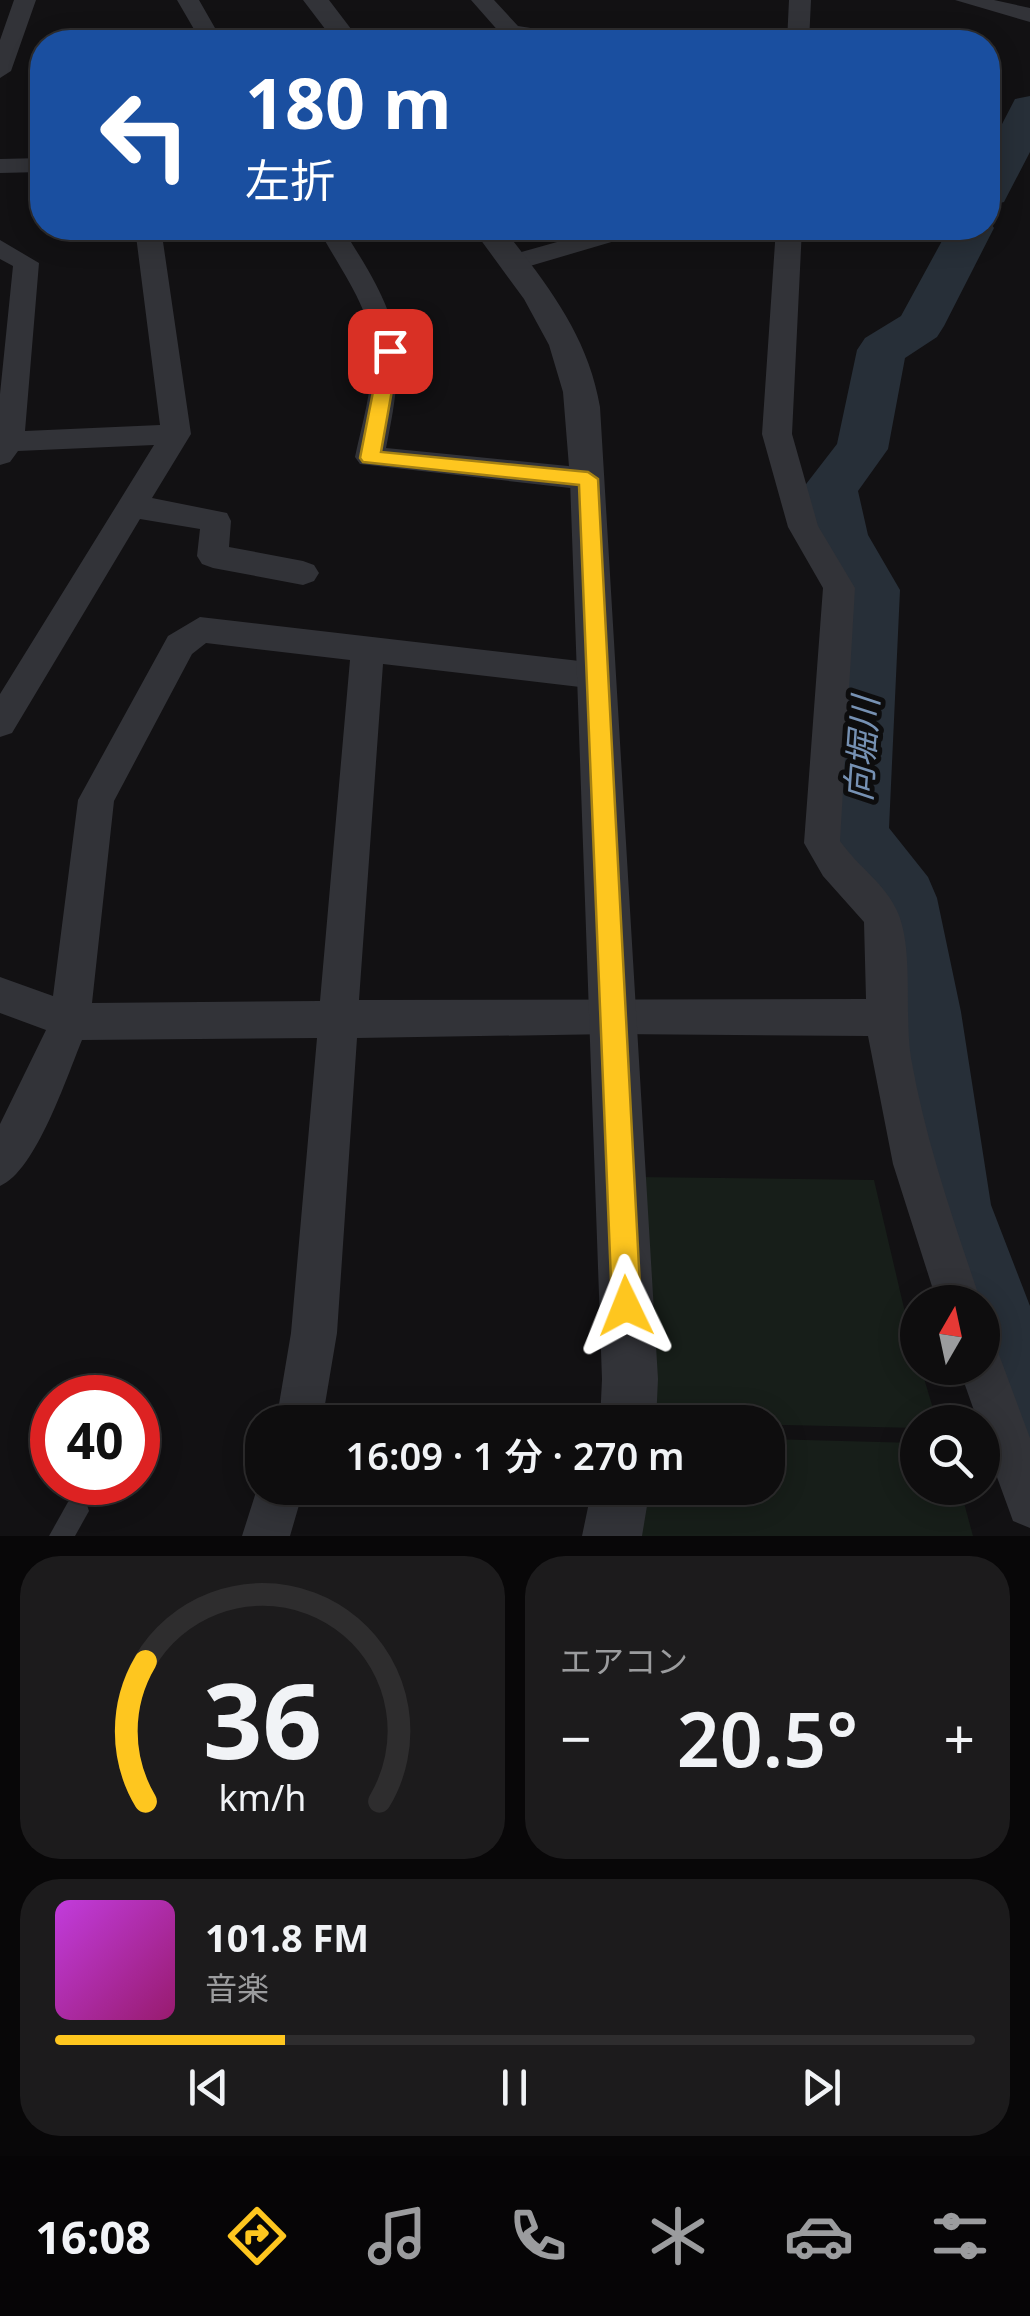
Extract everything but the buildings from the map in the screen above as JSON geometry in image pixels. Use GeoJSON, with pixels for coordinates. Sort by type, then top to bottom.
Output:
{"type":"FeatureCollection","features":[{"type":"Feature","properties":{"kind":"street"},"geometry":{"type":"LineString","coordinates":[[0,71],[19,42],[25,0]]}},
{"type":"Feature","properties":{"kind":"street"},"geometry":{"type":"LineString","coordinates":[[188,0],[205,30]]}},
{"type":"Feature","properties":{"kind":"street"},"geometry":{"type":"LineString","coordinates":[[316,0],[339,30]]}},
{"type":"Feature","properties":{"kind":"street"},"geometry":{"type":"LineString","coordinates":[[482,0],[510,30]]}},
{"type":"Feature","properties":{"kind":"street"},"geometry":{"type":"LineString","coordinates":[[799,30],[800,0]]}},
{"type":"Feature","properties":{"kind":"street"},"geometry":{"type":"LineString","coordinates":[[966,0],[1030,15]]}},
{"type":"Feature","properties":{"kind":"street"},"geometry":{"type":"LineString","coordinates":[[0,166],[30,165]]}},
{"type":"Feature","properties":{"kind":"street"},"geometry":{"type":"LineString","coordinates":[[0,723],[176,434],[150,240]]}},
{"type":"Feature","properties":{"kind":"street"},"geometry":{"type":"LineString","coordinates":[[337,240],[376,302],[388,333],[388,373],[370,458],[588,479]]}},
{"type":"Feature","properties":{"kind":"street"},"geometry":{"type":"LineString","coordinates":[[496,240],[550,313],[574,366],[588,479],[627,1405]]}},
{"type":"Feature","properties":{"kind":"street"},"geometry":{"type":"LineString","coordinates":[[513,262],[591,240]]}},
{"type":"Feature","properties":{"kind":"street"},"geometry":{"type":"LineString","coordinates":[[788,240],[777,434],[804,527],[839,588],[822,844],[833,866],[880,915],[888,977],[885,1018],[930,1230],[952,1285]]}},
{"type":"Feature","properties":{"kind":"street"},"geometry":{"type":"LineString","coordinates":[[0,248],[26,263],[10,335],[3,446],[176,434]]}},
{"type":"Feature","properties":{"kind":"street"},"geometry":{"type":"LineString","coordinates":[[132,506],[216,521],[213,556],[304,573]]}},
{"type":"Feature","properties":{"kind":"street"},"geometry":{"type":"LineString","coordinates":[[0,1165],[42,1091],[70,1020],[96,800],[180,645],[200,630],[598,676]]}},
{"type":"Feature","properties":{"kind":"street"},"geometry":{"type":"LineString","coordinates":[[302,1405],[314,1333],[367,652]]}},
{"type":"Feature","properties":{"kind":"street"},"geometry":{"type":"LineString","coordinates":[[0,995],[70,1020],[613,1015],[885,1018]]}},
{"type":"Feature","properties":{"kind":"street"},"geometry":{"type":"LineString","coordinates":[[988,1385],[1030,1504]]}},
{"type":"Feature","properties":{"kind":"street"},"geometry":{"type":"LineString","coordinates":[[266,1536],[275,1505]]}},
{"type":"Feature","properties":{"kind":"street"},"geometry":{"type":"LineString","coordinates":[[612,1536],[618,1505]]}},
{"type":"Feature","properties":{"kind":"lane"},"geometry":{"type":"LineString","coordinates":[[61,1536],[77,1511]]}},
{"type":"Feature","properties":{"kind":"shaded area"},"geometry":{"type":"Polygon","coordinates":[[[637,1177],[874,1180],[900,1291],[900,1385],[926,1385],[932,1405],[900,1405],[900,1428],[785,1425],[785,1405],[656,1405],[637,1177]]]}},
{"type":"Feature","properties":{"kind":"shaded area"},"geometry":{"type":"Polygon","coordinates":[[[785,1439],[900,1443],[900,1505],[965,1505],[973,1536],[627,1536],[633,1505],[785,1505],[785,1439]]]}},
{"type":"Feature","properties":{"kind":"waterway","name":"向堀川"},"geometry":{"type":"LineString","coordinates":[[1000,169],[1030,108]]}},
{"type":"Feature","properties":{"kind":"waterway","name":"向堀川"},"geometry":{"type":"LineString","coordinates":[[965,240],[920,326],[882,350],[862,449],[830,488],[841,536],[872,590],[856,835],[904,898],[926,1012],[953,1205],[1030,1413]]}},
{"type":"Feature","properties":{"kind":"route"},"geometry":{"type":"LineString","coordinates":[[390,351],[370,458],[588,479],[626,1306]]}}]}
